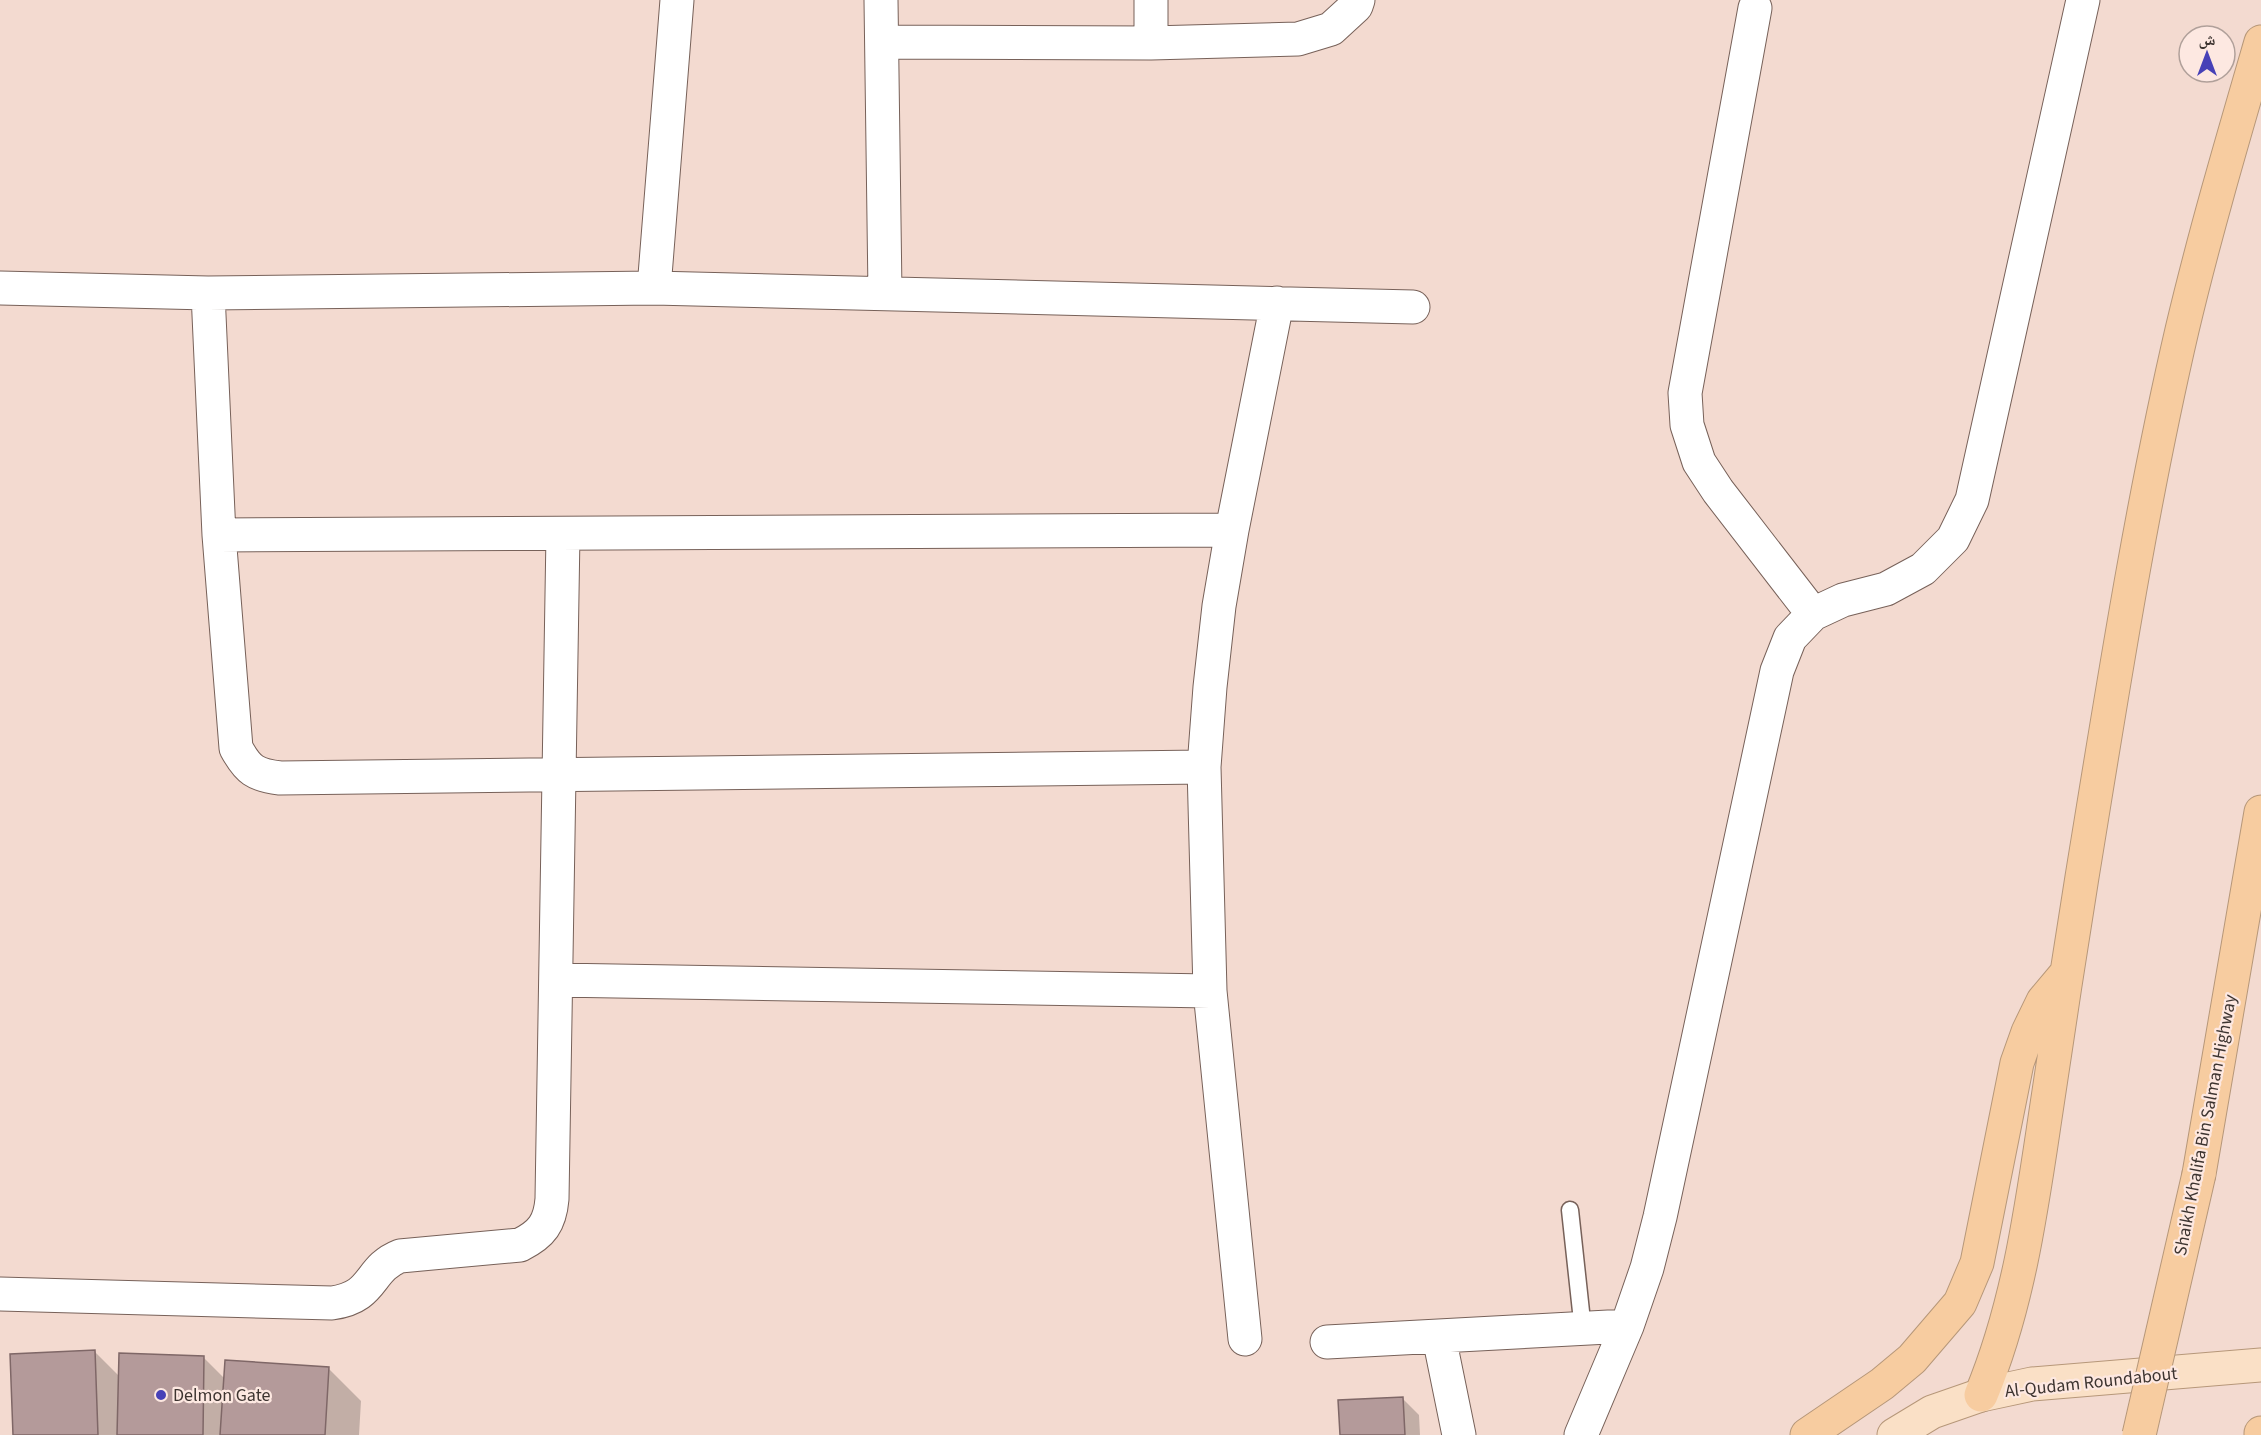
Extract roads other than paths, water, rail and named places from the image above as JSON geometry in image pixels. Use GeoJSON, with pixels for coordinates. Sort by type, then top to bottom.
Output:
{"type":"FeatureCollection","features":[{"type":"Feature","properties":{"kind":"highway"},"geometry":{"type":"LineString","coordinates":[[1981,1395],[1998,1350],[2027,1239],[2067,973],[2125,616],[2152,471],[2181,333],[2213,204],[2261,42]]}},
{"type":"Feature","properties":{"kind":"highway","name":"Shaikh Khalifa Bin Salman Highway"},"geometry":{"type":"LineString","coordinates":[[2139,1435],[2199,1174],[2261,812]]}},
{"type":"Feature","properties":{"kind":"highway"},"geometry":{"type":"LineString","coordinates":[[1807,1435],[1882,1384],[1912,1359],[1960,1303],[1977,1263],[2016,1064],[2043,1001],[2067,973]]}},
{"type":"Feature","properties":{"kind":"main road","name":"Al-Qudam Roundabout"},"geometry":{"type":"LineString","coordinates":[[1894,1435],[1932,1412],[1981,1395],[2032,1384],[2261,1365]]}},
{"type":"Feature","properties":{"kind":"street"},"geometry":{"type":"LineString","coordinates":[[654,288],[677,0]]}},
{"type":"Feature","properties":{"kind":"street"},"geometry":{"type":"LineString","coordinates":[[881,0],[885,293]]}},
{"type":"Feature","properties":{"kind":"street"},"geometry":{"type":"LineString","coordinates":[[1151,0],[1151,43]]}},
{"type":"Feature","properties":{"kind":"street"},"geometry":{"type":"LineString","coordinates":[[882,42],[1151,43],[1298,39],[1331,29],[1356,6],[1358,0]]}},
{"type":"Feature","properties":{"kind":"street"},"geometry":{"type":"LineString","coordinates":[[1581,1435],[1627,1326],[1647,1268],[1660,1217],[1777,670],[1790,638],[1813,614],[1843,600],[1886,589],[1923,569],[1953,538],[1972,500],[2083,0]]}},
{"type":"Feature","properties":{"kind":"street"},"geometry":{"type":"LineString","coordinates":[[1755,8],[1685,393],[1687,425],[1699,462],[1718,491],[1813,614]]}},
{"type":"Feature","properties":{"kind":"street"},"geometry":{"type":"LineString","coordinates":[[0,288],[208,293],[654,288],[1413,307]]}},
{"type":"Feature","properties":{"kind":"street"},"geometry":{"type":"LineString","coordinates":[[208,293],[219,535],[236,748],[245,765],[261,776],[280,778],[1204,767]]}},
{"type":"Feature","properties":{"kind":"street"},"geometry":{"type":"LineString","coordinates":[[1245,1339],[1210,992],[1204,767],[1215,641],[1232,530],[1277,303]]}},
{"type":"Feature","properties":{"kind":"street"},"geometry":{"type":"LineString","coordinates":[[219,535],[1232,530]]}},
{"type":"Feature","properties":{"kind":"street"},"geometry":{"type":"LineString","coordinates":[[0,1294],[332,1303],[355,1297],[365,1290],[383,1265],[400,1256],[520,1245],[534,1238],[544,1227],[551,1214],[552,1198],[563,534]]}},
{"type":"Feature","properties":{"kind":"street"},"geometry":{"type":"LineString","coordinates":[[556,980],[1210,992]]}},
{"type":"Feature","properties":{"kind":"street"},"geometry":{"type":"LineString","coordinates":[[1327,1342],[1627,1326]]}},
{"type":"Feature","properties":{"kind":"street"},"geometry":{"type":"LineString","coordinates":[[1439,1337],[1459,1435]]}},
{"type":"Feature","properties":{"kind":"lane"},"geometry":{"type":"LineString","coordinates":[[1570,1210],[1583,1330]]}},
{"type":"Feature","properties":{"kind":"place","name":"Delmon Gate"},"geometry":{"type":"Point","coordinates":[161,1395]}}]}
